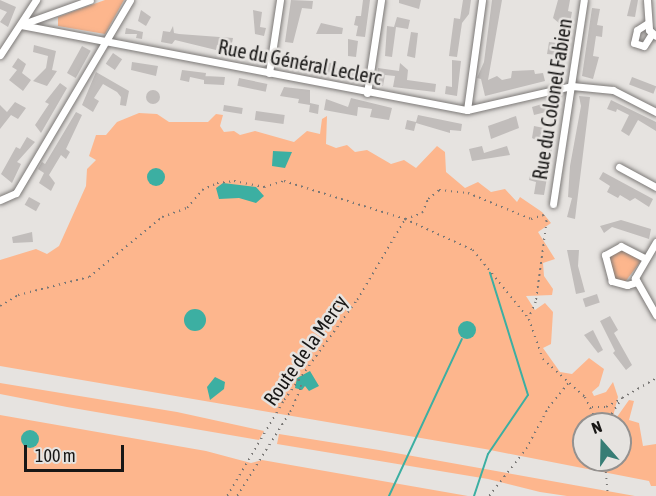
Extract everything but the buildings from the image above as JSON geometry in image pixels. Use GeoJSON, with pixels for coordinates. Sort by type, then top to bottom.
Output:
{"type":"FeatureCollection","features":[{"type":"Feature","properties":{"kind":"street"},"geometry":{"type":"LineString","coordinates":[[0,55],[36,0]]}},
{"type":"Feature","properties":{"kind":"street"},"geometry":{"type":"LineString","coordinates":[[21,25],[90,0]]}},
{"type":"Feature","properties":{"kind":"street"},"geometry":{"type":"LineString","coordinates":[[0,200],[16,194],[130,0]]}},
{"type":"Feature","properties":{"kind":"street"},"geometry":{"type":"LineString","coordinates":[[269,73],[279,0]]}},
{"type":"Feature","properties":{"kind":"street"},"geometry":{"type":"LineString","coordinates":[[367,93],[381,0]]}},
{"type":"Feature","properties":{"kind":"street"},"geometry":{"type":"LineString","coordinates":[[466,111],[482,0]]}},
{"type":"Feature","properties":{"kind":"street","name":"Rue du Colonel Fabien"},"geometry":{"type":"LineString","coordinates":[[553,204],[584,0]]}},
{"type":"Feature","properties":{"kind":"street"},"geometry":{"type":"LineString","coordinates":[[647,0],[648,23],[654,35],[644,46],[634,44],[637,30],[648,23]]}},
{"type":"Feature","properties":{"kind":"street","name":"Rue du Général Leclerc"},"geometry":{"type":"LineString","coordinates":[[21,25],[466,111],[572,86],[613,90],[656,112]]}},
{"type":"Feature","properties":{"kind":"street"},"geometry":{"type":"LineString","coordinates":[[619,167],[656,188]]}},
{"type":"Feature","properties":{"kind":"street"},"geometry":{"type":"LineString","coordinates":[[656,242],[638,270],[637,282],[656,315]]}},
{"type":"Feature","properties":{"kind":"street"},"geometry":{"type":"LineString","coordinates":[[637,282],[627,285],[612,281],[605,255],[621,246],[645,258]]}},
{"type":"Feature","properties":{"kind":"path"},"geometry":{"type":"LineString","coordinates":[[0,306],[18,295],[89,277],[118,250],[162,217],[187,207],[202,190],[217,183],[234,181],[264,188],[284,181],[405,219],[473,250],[529,319],[543,359],[569,382],[593,412]]}},
{"type":"Feature","properties":{"kind":"path"},"geometry":{"type":"LineString","coordinates":[[405,219],[422,213],[428,199],[439,190],[468,193],[531,219],[543,215],[547,221],[536,302],[529,319]]}},
{"type":"Feature","properties":{"kind":"path","name":"Route de la Mercy"},"geometry":{"type":"LineString","coordinates":[[227,496],[298,380],[357,300],[405,219]]}},
{"type":"Feature","properties":{"kind":"path"},"geometry":{"type":"LineString","coordinates":[[591,407],[606,407],[656,378]]}},
{"type":"Feature","properties":{"kind":"path"},"geometry":{"type":"LineString","coordinates":[[237,496],[290,412],[301,387],[298,380]]}},
{"type":"Feature","properties":{"kind":"path"},"geometry":{"type":"LineString","coordinates":[[489,496],[526,449],[548,408],[569,382]]}},
{"type":"Feature","properties":{"kind":"path"},"geometry":{"type":"LineString","coordinates":[[613,412],[622,398]]}},
{"type":"Feature","properties":{"kind":"path"},"geometry":{"type":"LineString","coordinates":[[605,472],[608,496]]}},
{"type":"Feature","properties":{"kind":"shaded area"},"geometry":{"type":"Polygon","coordinates":[[[105,0],[124,0],[105,34],[58,26],[58,17],[105,0]]]}},
{"type":"Feature","properties":{"kind":"shaded area"},"geometry":{"type":"Polygon","coordinates":[[[139,113],[157,114],[169,122],[208,122],[216,114],[223,115],[220,126],[224,132],[234,131],[240,135],[255,131],[294,142],[307,131],[320,134],[322,119],[327,116],[326,144],[336,148],[347,145],[355,152],[367,150],[391,164],[404,160],[416,168],[437,146],[445,152],[446,172],[465,188],[478,182],[491,192],[505,189],[517,202],[520,197],[542,212],[551,223],[538,232],[555,259],[543,263],[544,276],[553,289],[552,295],[526,296],[535,310],[545,303],[553,312],[551,344],[543,348],[560,372],[572,374],[589,358],[604,369],[599,386],[592,392],[594,396],[606,392],[613,382],[618,397],[614,412],[572,412],[572,466],[0,366],[0,260],[36,249],[47,254],[59,246],[86,186],[87,169],[96,160],[89,156],[96,135],[106,135],[117,122],[139,113]]]}},
{"type":"Feature","properties":{"kind":"shaded area"},"geometry":{"type":"Polygon","coordinates":[[[622,249],[641,261],[625,282],[615,279],[609,256],[622,249]]]}},
{"type":"Feature","properties":{"kind":"shaded area"},"geometry":{"type":"Polygon","coordinates":[[[0,383],[177,412],[264,431],[259,440],[67,407],[0,394],[0,383]]]}},
{"type":"Feature","properties":{"kind":"shaded area"},"geometry":{"type":"Polygon","coordinates":[[[629,400],[634,401],[631,412],[620,412],[629,400]]]}},
{"type":"Feature","properties":{"kind":"shaded area"},"geometry":{"type":"Polygon","coordinates":[[[0,415],[206,451],[251,463],[262,460],[468,496],[0,496],[0,415]]]}},
{"type":"Feature","properties":{"kind":"shaded area"},"geometry":{"type":"Polygon","coordinates":[[[632,421],[639,423],[643,446],[656,444],[656,486],[651,486],[649,481],[603,472],[632,472],[632,421]]]}},
{"type":"Feature","properties":{"kind":"shaded area"},"geometry":{"type":"Polygon","coordinates":[[[279,434],[635,496],[567,496],[540,492],[488,479],[277,444],[279,434]]]}},
{"type":"Feature","properties":{"kind":"water"},"geometry":{"type":"Polygon","coordinates":[[[273,151],[292,152],[285,168],[272,166],[273,151]]]}},
{"type":"Feature","properties":{"kind":"water"},"geometry":{"type":"Polygon","coordinates":[[[156,168],[162,171],[165,177],[162,183],[156,186],[150,183],[147,177],[150,171],[156,168]]]}},
{"type":"Feature","properties":{"kind":"water"},"geometry":{"type":"Polygon","coordinates":[[[223,183],[256,187],[264,196],[256,203],[239,198],[219,199],[216,188],[223,183]]]}},
{"type":"Feature","properties":{"kind":"water"},"geometry":{"type":"Polygon","coordinates":[[[195,309],[203,312],[206,320],[203,328],[195,331],[187,328],[184,320],[187,312],[195,309]]]}},
{"type":"Feature","properties":{"kind":"water"},"geometry":{"type":"Polygon","coordinates":[[[467,321],[473,324],[476,330],[473,336],[467,339],[461,336],[458,330],[461,324],[467,321]]]}},
{"type":"Feature","properties":{"kind":"water"},"geometry":{"type":"Polygon","coordinates":[[[310,371],[319,386],[309,391],[305,386],[302,390],[295,388],[297,378],[310,371]]]}},
{"type":"Feature","properties":{"kind":"water"},"geometry":{"type":"Polygon","coordinates":[[[215,377],[225,382],[224,389],[210,400],[207,387],[215,377]]]}},
{"type":"Feature","properties":{"kind":"water"},"geometry":{"type":"Polygon","coordinates":[[[30,430],[36,433],[39,439],[36,445],[30,448],[24,445],[21,439],[24,433],[30,430]]]}},
{"type":"Feature","properties":{"kind":"waterway"},"geometry":{"type":"LineString","coordinates":[[474,496],[488,454],[528,395],[490,273]]}},
{"type":"Feature","properties":{"kind":"waterway"},"geometry":{"type":"LineString","coordinates":[[389,496],[462,339]]}}]}
